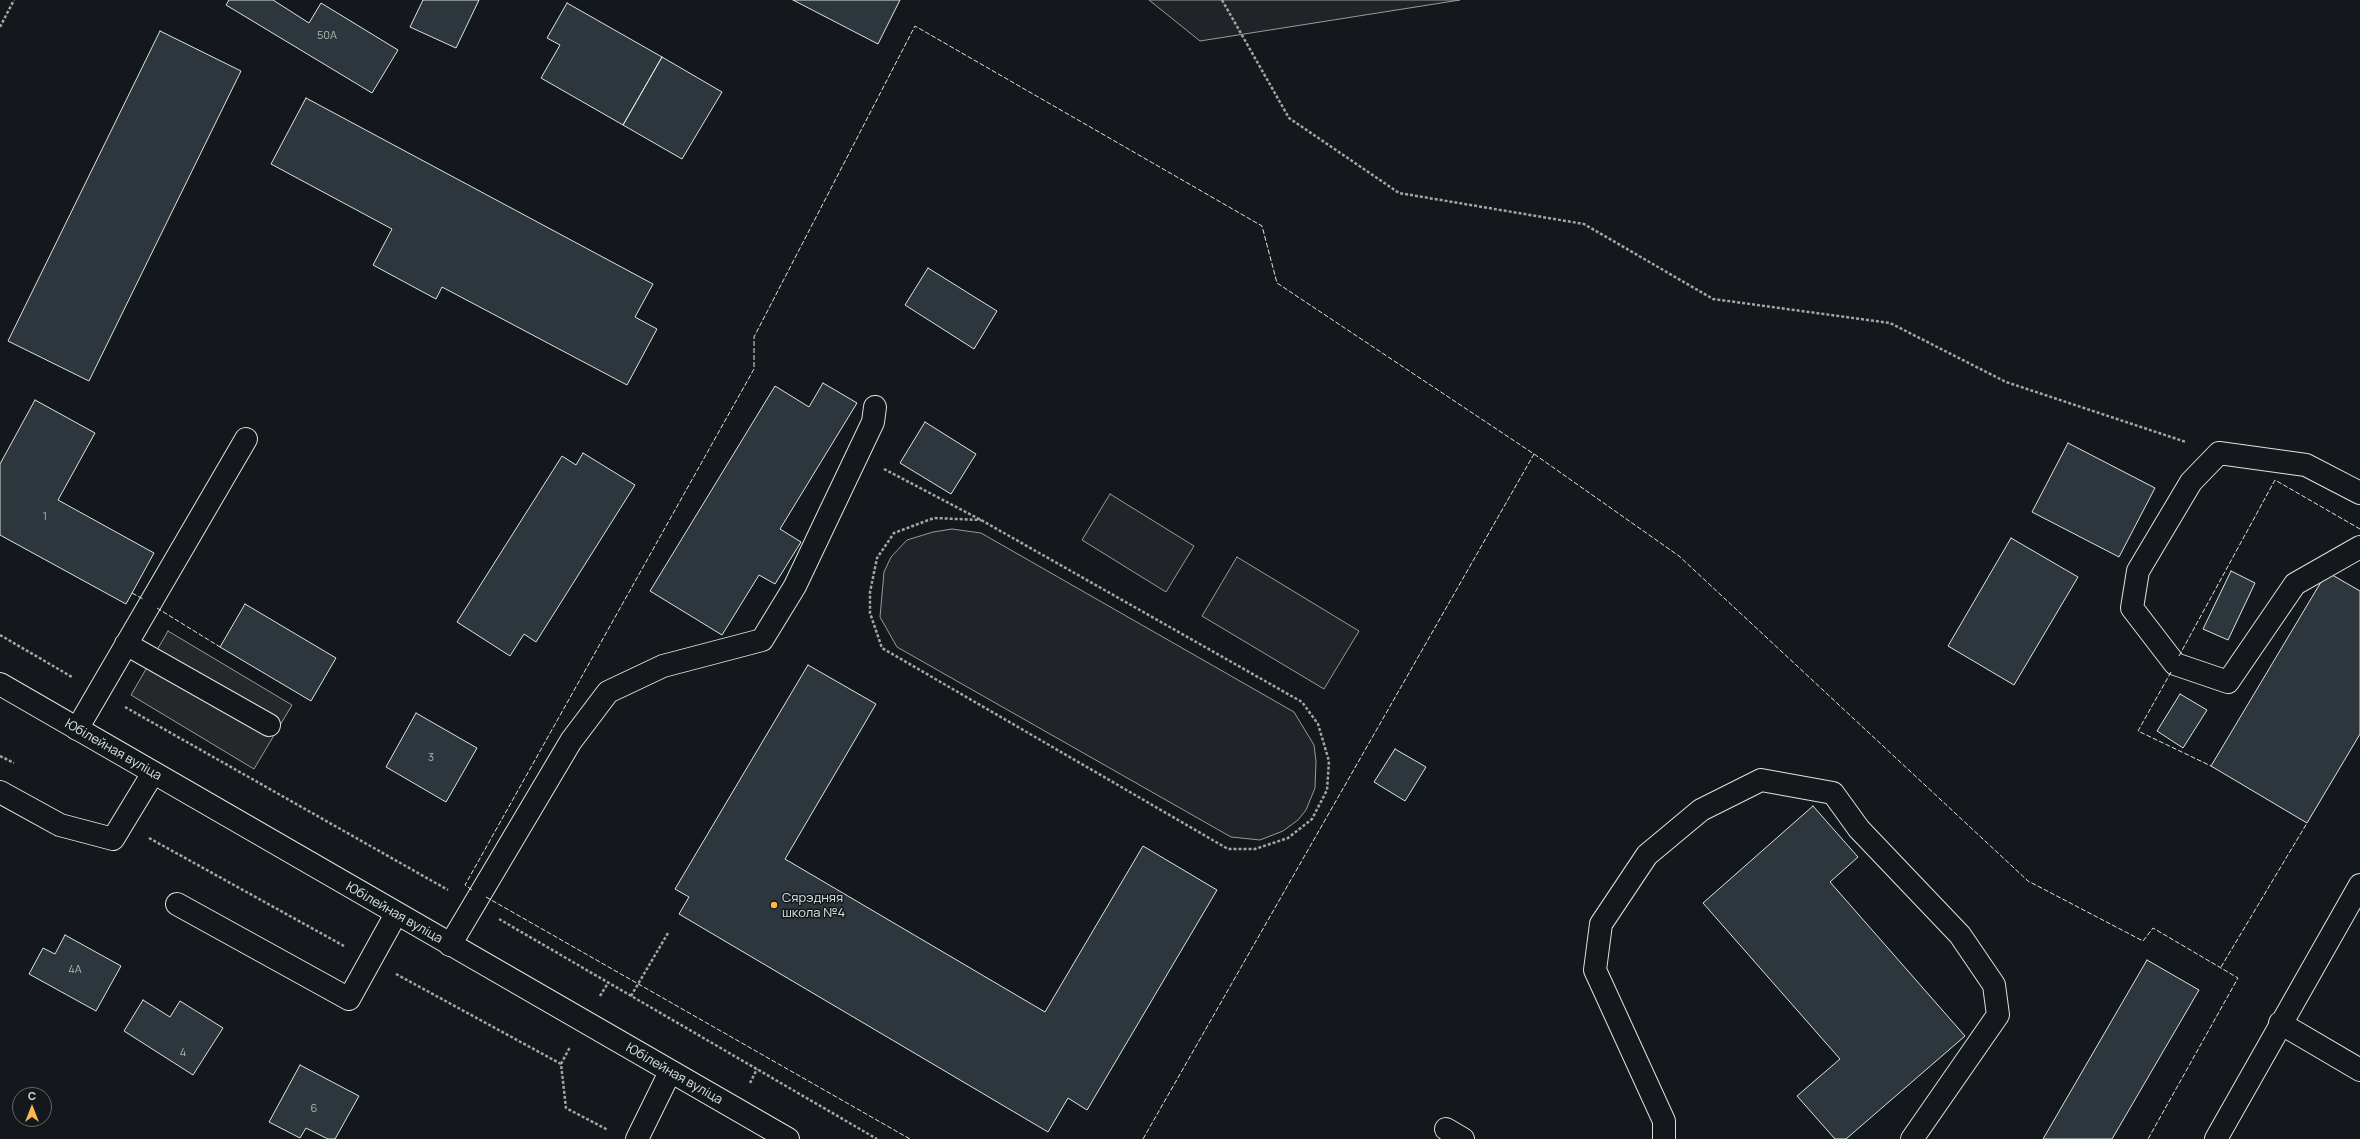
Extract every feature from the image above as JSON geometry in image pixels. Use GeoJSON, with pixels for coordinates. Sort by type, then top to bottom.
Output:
{"type":"FeatureCollection","features":[{"type":"Feature","properties":{"kind":"main road"},"geometry":{"type":"LineString","coordinates":[[450,945],[571,741],[608,692],[663,666],[762,640],[795,586],[873,422],[875,407]]}},
{"type":"Feature","properties":{"kind":"main road"},"geometry":{"type":"LineString","coordinates":[[77,729],[246,439]]}},
{"type":"Feature","properties":{"kind":"main road"},"geometry":{"type":"LineString","coordinates":[[2360,493],[2306,465],[2219,453],[2191,482],[2138,571],[2132,608],[2175,664],[2228,682],[2295,584],[2360,547]]}},
{"type":"Feature","properties":{"kind":"main road"},"geometry":{"type":"LineString","coordinates":[[126,644],[269,726]]}},
{"type":"Feature","properties":{"kind":"main road","name":"Юбілейная вуліца"},"geometry":{"type":"LineString","coordinates":[[0,684],[788,1139]]}},
{"type":"Feature","properties":{"kind":"main road"},"geometry":{"type":"LineString","coordinates":[[0,792],[60,824],[113,839],[153,773]]}},
{"type":"Feature","properties":{"kind":"main road"},"geometry":{"type":"LineString","coordinates":[[1664,1139],[1664,1121],[1595,970],[1601,924],[1646,855],[1701,810],[1761,780],[1833,793],[1859,829],[1960,935],[1994,985],[1998,1015],[1912,1139]]}},
{"type":"Feature","properties":{"kind":"main road"},"geometry":{"type":"LineString","coordinates":[[2216,1139],[2280,1023],[2360,885]]}},
{"type":"Feature","properties":{"kind":"main road"},"geometry":{"type":"LineString","coordinates":[[178,904],[349,999],[396,914]]}},
{"type":"Feature","properties":{"kind":"main road"},"geometry":{"type":"LineString","coordinates":[[2280,1023],[2360,1070]]}},
{"type":"Feature","properties":{"kind":"main road"},"geometry":{"type":"LineString","coordinates":[[637,1139],[670,1072]]}},
{"type":"Feature","properties":{"kind":"path"},"geometry":{"type":"LineString","coordinates":[[0,26],[14,0]]}},
{"type":"Feature","properties":{"kind":"path"},"geometry":{"type":"LineString","coordinates":[[1222,0],[1289,118],[1399,192],[1584,224],[1713,299],[1890,323],[2006,382],[2219,453]]}},
{"type":"Feature","properties":{"kind":"path"},"geometry":{"type":"LineString","coordinates":[[857,455],[981,520],[1302,702],[1318,724],[1330,762],[1327,790],[1312,818],[1288,838],[1255,849],[1228,848],[882,648],[870,613],[870,592],[877,558],[894,533],[934,518],[981,520]]}},
{"type":"Feature","properties":{"kind":"path"},"geometry":{"type":"LineString","coordinates":[[0,635],[473,904],[878,1139]]}},
{"type":"Feature","properties":{"kind":"path"},"geometry":{"type":"LineString","coordinates":[[0,756],[20,767]]}},
{"type":"Feature","properties":{"kind":"path"},"geometry":{"type":"LineString","coordinates":[[122,823],[561,1064],[566,1108],[611,1132]]}},
{"type":"Feature","properties":{"kind":"path"},"geometry":{"type":"LineString","coordinates":[[631,996],[668,932]]}},
{"type":"Feature","properties":{"kind":"shaded area"},"geometry":{"type":"Polygon","coordinates":[[[1149,0],[1460,0],[1200,41],[1149,0]]]}},
{"type":"Feature","properties":{"kind":"shaded area"},"geometry":{"type":"Polygon","coordinates":[[[1110,494],[1194,546],[1166,592],[1082,540],[1110,494]]]}},
{"type":"Feature","properties":{"kind":"shaded area"},"geometry":{"type":"Polygon","coordinates":[[[952,529],[981,533],[1294,712],[1314,745],[1316,761],[1315,788],[1306,810],[1298,820],[1283,831],[1260,840],[1231,837],[897,647],[880,617],[884,572],[891,557],[907,540],[933,532],[952,529]]]}},
{"type":"Feature","properties":{"kind":"shaded area"},"geometry":{"type":"Polygon","coordinates":[[[1237,557],[1359,631],[1324,689],[1202,616],[1237,557]]]}},
{"type":"Feature","properties":{"kind":"shaded area"},"geometry":{"type":"Polygon","coordinates":[[[168,631],[292,705],[254,769],[131,695],[168,631]]]}},
{"type":"Feature","properties":{"kind":"building"},"geometry":{"type":"Polygon","coordinates":[[[229,0],[273,0],[309,23],[321,3],[398,50],[372,93],[226,5],[229,0]]]}},
{"type":"Feature","properties":{"kind":"building"},"geometry":{"type":"Polygon","coordinates":[[[423,0],[479,0],[456,48],[410,27],[423,0]]]}},
{"type":"Feature","properties":{"kind":"building"},"geometry":{"type":"Polygon","coordinates":[[[793,0],[900,0],[878,44],[793,0]]]}},
{"type":"Feature","properties":{"kind":"building"},"geometry":{"type":"Polygon","coordinates":[[[567,3],[662,57],[623,125],[541,78],[560,45],[547,38],[567,3]]]}},
{"type":"Feature","properties":{"kind":"building"},"geometry":{"type":"Polygon","coordinates":[[[160,31],[241,71],[89,381],[8,341],[160,31]]]}},
{"type":"Feature","properties":{"kind":"building"},"geometry":{"type":"Polygon","coordinates":[[[662,57],[722,92],[682,159],[623,125],[662,57]]]}},
{"type":"Feature","properties":{"kind":"building"},"geometry":{"type":"Polygon","coordinates":[[[306,98],[653,284],[635,317],[657,329],[627,385],[442,287],[436,299],[373,265],[392,229],[271,164],[306,98]]]}},
{"type":"Feature","properties":{"kind":"building"},"geometry":{"type":"Polygon","coordinates":[[[928,268],[997,311],[974,349],[905,305],[928,268]]]}},
{"type":"Feature","properties":{"kind":"building"},"geometry":{"type":"Polygon","coordinates":[[[823,383],[857,403],[780,529],[801,542],[775,584],[759,575],[722,635],[650,591],[775,386],[809,407],[823,383]]]}},
{"type":"Feature","properties":{"kind":"building"},"geometry":{"type":"Polygon","coordinates":[[[35,400],[95,433],[58,500],[154,553],[126,604],[0,535],[0,464],[35,400]]]}},
{"type":"Feature","properties":{"kind":"building"},"geometry":{"type":"Polygon","coordinates":[[[925,422],[976,454],[951,494],[900,463],[925,422]]]}},
{"type":"Feature","properties":{"kind":"building"},"geometry":{"type":"Polygon","coordinates":[[[2068,443],[2155,488],[2119,557],[2032,512],[2068,443]]]}},
{"type":"Feature","properties":{"kind":"building"},"geometry":{"type":"Polygon","coordinates":[[[583,453],[635,485],[536,642],[524,634],[510,656],[457,622],[562,456],[576,465],[583,453]]]}},
{"type":"Feature","properties":{"kind":"building"},"geometry":{"type":"Polygon","coordinates":[[[2011,538],[2078,577],[2014,685],[1948,646],[2011,538]]]}},
{"type":"Feature","properties":{"kind":"building"},"geometry":{"type":"Polygon","coordinates":[[[2231,571],[2255,583],[2228,640],[2203,629],[2231,571]]]}},
{"type":"Feature","properties":{"kind":"building"},"geometry":{"type":"Polygon","coordinates":[[[2327,572],[2360,591],[2360,734],[2307,823],[2211,766],[2327,572]]]}},
{"type":"Feature","properties":{"kind":"building"},"geometry":{"type":"Polygon","coordinates":[[[245,604],[336,658],[311,701],[220,647],[245,604]]]}},
{"type":"Feature","properties":{"kind":"building","name":"Сярэдняя школа №4"},"geometry":{"type":"Polygon","coordinates":[[[808,665],[876,704],[785,859],[1045,1012],[1143,846],[1217,890],[1087,1110],[1068,1098],[1048,1132],[679,914],[689,897],[675,889],[808,665]]]}},
{"type":"Feature","properties":{"kind":"building"},"geometry":{"type":"Polygon","coordinates":[[[2180,694],[2207,710],[2183,748],[2157,731],[2180,694]]]}},
{"type":"Feature","properties":{"kind":"building"},"geometry":{"type":"Polygon","coordinates":[[[416,713],[477,748],[446,802],[386,767],[416,713]]]}},
{"type":"Feature","properties":{"kind":"building"},"geometry":{"type":"Polygon","coordinates":[[[1395,749],[1426,767],[1405,801],[1374,782],[1395,749]]]}},
{"type":"Feature","properties":{"kind":"building"},"geometry":{"type":"Polygon","coordinates":[[[1813,806],[1858,857],[1830,882],[1965,1036],[1846,1139],[1835,1139],[1797,1096],[1840,1059],[1703,903],[1813,806]]]}},
{"type":"Feature","properties":{"kind":"building"},"geometry":{"type":"Polygon","coordinates":[[[65,935],[121,966],[96,1011],[29,974],[43,948],[55,954],[65,935]]]}},
{"type":"Feature","properties":{"kind":"building"},"geometry":{"type":"Polygon","coordinates":[[[2147,960],[2199,990],[2112,1139],[2043,1139],[2147,960]]]}},
{"type":"Feature","properties":{"kind":"building"},"geometry":{"type":"Polygon","coordinates":[[[143,1000],[170,1017],[180,1001],[223,1028],[193,1075],[124,1031],[143,1000]]]}},
{"type":"Feature","properties":{"kind":"building"},"geometry":{"type":"Polygon","coordinates":[[[300,1065],[359,1096],[335,1139],[328,1139],[306,1128],[300,1138],[269,1122],[300,1065]]]}},
{"type":"Feature","properties":{"kind":"fence"},"geometry":{"type":"LineString","coordinates":[[472,890],[465,885],[754,369],[754,337],[915,26],[1262,226],[1277,283],[1534,454],[1143,1139]]}},
{"type":"Feature","properties":{"kind":"fence"},"geometry":{"type":"LineString","coordinates":[[1534,454],[1679,556],[2028,881],[2143,941],[2153,928],[2238,978],[2148,1139]]}},
{"type":"Feature","properties":{"kind":"fence"},"geometry":{"type":"LineString","coordinates":[[2179,656],[2275,480],[2360,529]]}},
{"type":"Feature","properties":{"kind":"fence"},"geometry":{"type":"LineString","coordinates":[[132,593],[143,599]]}},
{"type":"Feature","properties":{"kind":"fence"},"geometry":{"type":"LineString","coordinates":[[157,608],[220,647]]}},
{"type":"Feature","properties":{"kind":"fence"},"geometry":{"type":"LineString","coordinates":[[2171,672],[2138,731],[2211,766]]}},
{"type":"Feature","properties":{"kind":"fence"},"geometry":{"type":"LineString","coordinates":[[2221,967],[2307,823]]}},
{"type":"Feature","properties":{"kind":"fence"},"geometry":{"type":"LineString","coordinates":[[486,897],[910,1139]]}},
{"type":"Feature","properties":{"kind":"place","name":"Сярэдняя школа №4"},"geometry":{"type":"Point","coordinates":[774,905]}}]}
